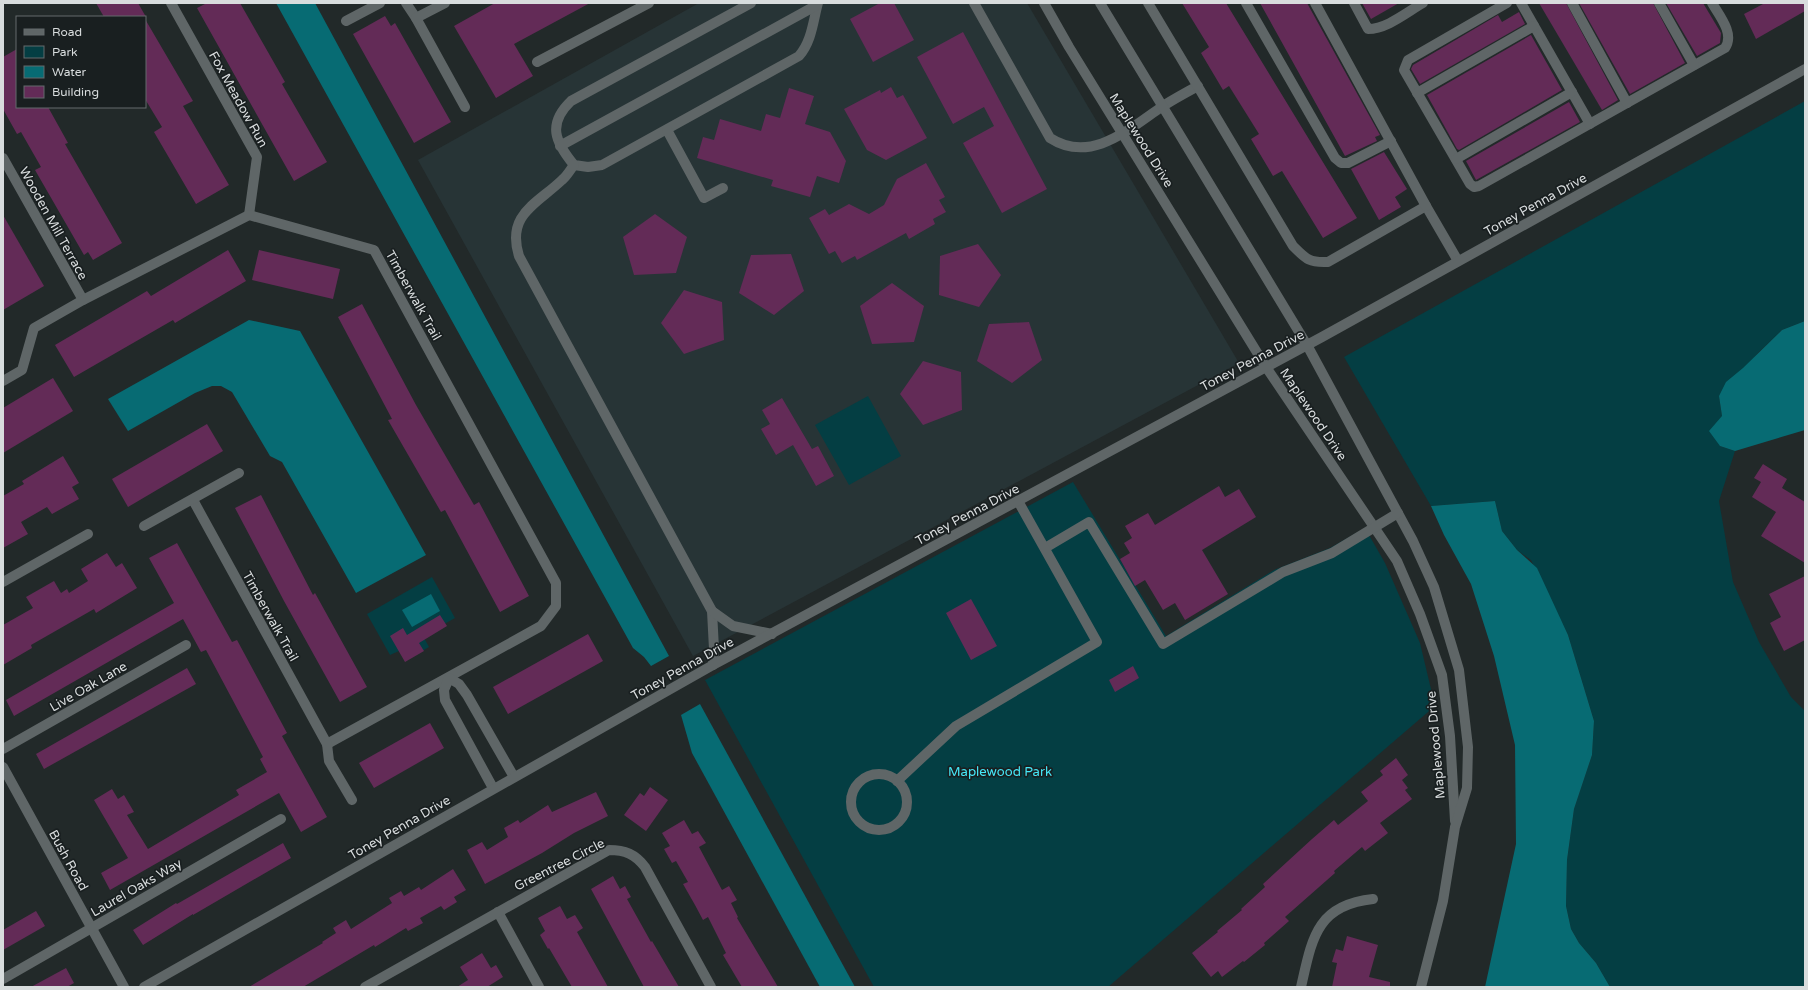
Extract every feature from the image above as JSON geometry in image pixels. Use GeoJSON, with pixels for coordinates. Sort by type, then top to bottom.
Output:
{"type":"FeatureCollection","features":[{"type":"Feature","properties":{"kind":"street","name":"Fox Meadow Run"},"geometry":{"type":"LineString","coordinates":[[171,3],[257,158],[249,215]]}},
{"type":"Feature","properties":{"kind":"street"},"geometry":{"type":"LineString","coordinates":[[346,21],[380,3]]}},
{"type":"Feature","properties":{"kind":"street"},"geometry":{"type":"LineString","coordinates":[[406,3],[416,18],[465,107]]}},
{"type":"Feature","properties":{"kind":"street"},"geometry":{"type":"LineString","coordinates":[[416,18],[445,3]]}},
{"type":"Feature","properties":{"kind":"street"},"geometry":{"type":"LineString","coordinates":[[537,62],[649,3]]}},
{"type":"Feature","properties":{"kind":"street"},"geometry":{"type":"LineString","coordinates":[[751,3],[571,101],[558,116],[557,127],[558,142],[574,165],[588,167],[602,165],[799,56],[806,48],[809,40],[817,4]]}},
{"type":"Feature","properties":{"kind":"street"},"geometry":{"type":"LineString","coordinates":[[974,3],[1050,138],[1070,147],[1088,148],[1106,143],[1123,134],[1162,107],[1198,86]]}},
{"type":"Feature","properties":{"kind":"street","name":"Maplewood Drive"},"geometry":{"type":"LineString","coordinates":[[1044,3],[1069,47],[1266,367],[1397,561],[1420,614],[1442,675],[1450,736],[1455,827]]}},
{"type":"Feature","properties":{"kind":"street","name":"Maplewood Drive"},"geometry":{"type":"LineString","coordinates":[[1100,3],[1307,345],[1414,541],[1434,587],[1459,670],[1468,747],[1467,788],[1455,827],[1443,901],[1421,987]]}},
{"type":"Feature","properties":{"kind":"street"},"geometry":{"type":"LineString","coordinates":[[1148,3],[1293,246],[1302,255],[1315,263],[1328,262],[1426,206]]}},
{"type":"Feature","properties":{"kind":"street"},"geometry":{"type":"LineString","coordinates":[[1246,3],[1335,158],[1340,163],[1348,163],[1391,141]]}},
{"type":"Feature","properties":{"kind":"street"},"geometry":{"type":"LineString","coordinates":[[1315,3],[1426,206],[1458,261]]}},
{"type":"Feature","properties":{"kind":"street"},"geometry":{"type":"LineString","coordinates":[[1354,3],[1368,29],[1375,29],[1384,26],[1423,3]]}},
{"type":"Feature","properties":{"kind":"street"},"geometry":{"type":"LineString","coordinates":[[1507,3],[1408,60],[1404,64],[1404,70],[1417,93],[1470,184],[1474,187],[1479,186],[1724,48],[1728,43],[1726,27],[1712,3]]}},
{"type":"Feature","properties":{"kind":"street"},"geometry":{"type":"LineString","coordinates":[[1521,3],[1590,124]]}},
{"type":"Feature","properties":{"kind":"street"},"geometry":{"type":"LineString","coordinates":[[1572,3],[1627,103]]}},
{"type":"Feature","properties":{"kind":"street"},"geometry":{"type":"LineString","coordinates":[[1658,3],[1694,65]]}},
{"type":"Feature","properties":{"kind":"street"},"geometry":{"type":"LineString","coordinates":[[560,146],[817,4]]}},
{"type":"Feature","properties":{"kind":"street"},"geometry":{"type":"LineString","coordinates":[[1417,93],[1534,26]]}},
{"type":"Feature","properties":{"kind":"street","name":"Toney Penna Drive"},"geometry":{"type":"LineString","coordinates":[[144,987],[493,788],[713,665],[1307,345],[1805,69]]}},
{"type":"Feature","properties":{"kind":"street"},"geometry":{"type":"LineString","coordinates":[[1456,159],[1572,92]]}},
{"type":"Feature","properties":{"kind":"street"},"geometry":{"type":"LineString","coordinates":[[667,130],[704,198],[723,188]]}},
{"type":"Feature","properties":{"kind":"street","name":"Wooden Mill Terrace"},"geometry":{"type":"LineString","coordinates":[[3,158],[83,300]]}},
{"type":"Feature","properties":{"kind":"street"},"geometry":{"type":"LineString","coordinates":[[574,165],[563,180],[527,209],[518,227],[516,238],[519,256],[712,611],[714,649],[713,665]]}},
{"type":"Feature","properties":{"kind":"street"},"geometry":{"type":"LineString","coordinates":[[3,381],[22,370],[34,328],[83,300],[249,215]]}},
{"type":"Feature","properties":{"kind":"street","name":"Timberwalk Trail"},"geometry":{"type":"LineString","coordinates":[[249,215],[374,250],[556,583],[556,606],[541,626],[327,744]]}},
{"type":"Feature","properties":{"kind":"street"},"geometry":{"type":"LineString","coordinates":[[144,526],[239,473]]}},
{"type":"Feature","properties":{"kind":"street","name":"Timberwalk Trail"},"geometry":{"type":"LineString","coordinates":[[193,500],[327,744],[329,761],[352,800]]}},
{"type":"Feature","properties":{"kind":"street"},"geometry":{"type":"LineString","coordinates":[[897,781],[956,726],[1097,642],[1046,548],[1018,501]]}},
{"type":"Feature","properties":{"kind":"street"},"geometry":{"type":"LineString","coordinates":[[1046,548],[1089,522],[1163,644],[1284,572],[1332,553],[1398,512]]}},
{"type":"Feature","properties":{"kind":"street"},"geometry":{"type":"LineString","coordinates":[[3,582],[88,534]]}},
{"type":"Feature","properties":{"kind":"street"},"geometry":{"type":"LineString","coordinates":[[712,611],[733,626],[772,634]]}},
{"type":"Feature","properties":{"kind":"street","name":"Live Oak Lane"},"geometry":{"type":"LineString","coordinates":[[3,749],[186,645]]}},
{"type":"Feature","properties":{"kind":"street"},"geometry":{"type":"LineString","coordinates":[[493,788],[445,700],[444,690],[449,678],[459,684],[467,695],[514,777]]}},
{"type":"Feature","properties":{"kind":"street","name":"Bush Road"},"geometry":{"type":"LineString","coordinates":[[3,767],[124,987]]}},
{"type":"Feature","properties":{"kind":"street"},"geometry":{"type":"LineString","coordinates":[[878,774],[894,778],[897,781],[902,785],[908,800],[906,810],[902,818],[893,827],[884,830],[874,830],[865,827],[856,819],[852,810],[851,802],[856,787],[869,776],[878,774]]}},
{"type":"Feature","properties":{"kind":"street","name":"Laurel Oaks Way"},"geometry":{"type":"LineString","coordinates":[[3,979],[282,819]]}},
{"type":"Feature","properties":{"kind":"street","name":"Greentree Circle"},"geometry":{"type":"LineString","coordinates":[[365,987],[609,850],[619,850],[630,853],[645,867],[711,987]]}},
{"type":"Feature","properties":{"kind":"street"},"geometry":{"type":"LineString","coordinates":[[1301,987],[1313,939],[1325,920],[1343,906],[1358,901],[1373,899]]}},
{"type":"Feature","properties":{"kind":"street"},"geometry":{"type":"LineString","coordinates":[[498,912],[539,987]]}},
{"type":"Feature","properties":{"kind":"shaded area"},"geometry":{"type":"Polygon","coordinates":[[[699,3],[1027,3],[1239,363],[693,656],[418,160],[699,3]]]}},
{"type":"Feature","properties":{"kind":"green space"},"geometry":{"type":"Polygon","coordinates":[[[1805,101],[1805,321],[1782,330],[1759,352],[1719,396],[1722,416],[1720,446],[1735,451],[1719,501],[1733,582],[1759,642],[1791,697],[1805,711],[1805,987],[1610,987],[1596,963],[1579,943],[1571,929],[1566,906],[1567,860],[1574,809],[1592,755],[1594,721],[1568,635],[1531,560],[1517,550],[1502,531],[1495,501],[1431,506],[1344,357],[1805,101]]]}},
{"type":"Feature","properties":{"kind":"green space"},"geometry":{"type":"Polygon","coordinates":[[[868,396],[901,456],[849,485],[815,425],[868,396]]]}},
{"type":"Feature","properties":{"kind":"green space","name":"Maplewood Park"},"geometry":{"type":"Polygon","coordinates":[[[1073,482],[1166,636],[1274,570],[1330,548],[1365,528],[1385,563],[1420,643],[1435,706],[1108,987],[874,987],[705,680],[1073,482]]]}},
{"type":"Feature","properties":{"kind":"green space"},"geometry":{"type":"Polygon","coordinates":[[[432,577],[455,618],[423,636],[429,647],[405,661],[399,651],[390,655],[367,614],[432,577]]]}},
{"type":"Feature","properties":{"kind":"water"},"geometry":{"type":"Polygon","coordinates":[[[276,3],[315,3],[669,656],[651,666],[644,657],[633,648],[276,3]]]}},
{"type":"Feature","properties":{"kind":"water"},"geometry":{"type":"Polygon","coordinates":[[[249,320],[300,331],[426,555],[356,593],[282,462],[270,456],[232,392],[221,386],[212,386],[195,393],[128,431],[108,399],[249,320]]]}},
{"type":"Feature","properties":{"kind":"water"},"geometry":{"type":"Polygon","coordinates":[[[1805,321],[1805,430],[1735,451],[1720,446],[1709,431],[1722,416],[1719,396],[1726,382],[1743,368],[1782,330],[1805,321]]]}},
{"type":"Feature","properties":{"kind":"water"},"geometry":{"type":"Polygon","coordinates":[[[1495,501],[1502,531],[1517,550],[1537,568],[1568,635],[1594,721],[1592,755],[1574,809],[1567,860],[1566,906],[1571,929],[1579,943],[1596,963],[1610,987],[1485,987],[1516,844],[1515,745],[1494,656],[1471,584],[1444,535],[1431,506],[1495,501]]]}},
{"type":"Feature","properties":{"kind":"water"},"geometry":{"type":"Polygon","coordinates":[[[431,594],[440,611],[412,627],[402,610],[431,594]]]}},
{"type":"Feature","properties":{"kind":"water"},"geometry":{"type":"Polygon","coordinates":[[[700,704],[855,987],[820,987],[692,753],[681,715],[700,704]]]}},
{"type":"Feature","properties":{"kind":"building"},"geometry":{"type":"Polygon","coordinates":[[[96,3],[138,3],[145,16],[103,16],[96,3]]]}},
{"type":"Feature","properties":{"kind":"building"},"geometry":{"type":"Polygon","coordinates":[[[207,3],[240,3],[285,82],[282,84],[327,162],[294,181],[197,8],[207,3]]]}},
{"type":"Feature","properties":{"kind":"building"},"geometry":{"type":"Polygon","coordinates":[[[495,3],[590,3],[514,44],[533,76],[496,98],[454,26],[495,3]]]}},
{"type":"Feature","properties":{"kind":"building"},"geometry":{"type":"Polygon","coordinates":[[[880,3],[894,3],[914,40],[873,62],[850,19],[880,3]]]}},
{"type":"Feature","properties":{"kind":"building"},"geometry":{"type":"Polygon","coordinates":[[[1182,3],[1226,3],[1357,218],[1323,238],[1282,171],[1273,176],[1251,139],[1259,134],[1229,86],[1223,90],[1201,53],[1209,47],[1182,3]]]}},
{"type":"Feature","properties":{"kind":"building"},"geometry":{"type":"Polygon","coordinates":[[[1260,3],[1307,3],[1380,135],[1375,137],[1377,141],[1345,156],[1260,3]]]}},
{"type":"Feature","properties":{"kind":"building"},"geometry":{"type":"Polygon","coordinates":[[[1362,3],[1399,3],[1371,19],[1362,3]]]}},
{"type":"Feature","properties":{"kind":"building"},"geometry":{"type":"Polygon","coordinates":[[[1539,3],[1566,3],[1618,100],[1602,110],[1539,3]]]}},
{"type":"Feature","properties":{"kind":"building"},"geometry":{"type":"Polygon","coordinates":[[[1579,3],[1653,3],[1685,63],[1630,94],[1579,3]]]}},
{"type":"Feature","properties":{"kind":"building"},"geometry":{"type":"Polygon","coordinates":[[[1666,3],[1703,3],[1721,33],[1720,43],[1697,56],[1666,3]]]}},
{"type":"Feature","properties":{"kind":"building"},"geometry":{"type":"Polygon","coordinates":[[[1765,3],[1805,3],[1805,11],[1756,39],[1744,14],[1765,3]]]}},
{"type":"Feature","properties":{"kind":"building"},"geometry":{"type":"Polygon","coordinates":[[[1519,12],[1525,24],[1420,84],[1411,69],[1413,65],[1498,15],[1502,22],[1519,12]]]}},
{"type":"Feature","properties":{"kind":"building"},"geometry":{"type":"Polygon","coordinates":[[[385,16],[391,26],[395,23],[451,122],[414,143],[353,34],[385,16]]]}},
{"type":"Feature","properties":{"kind":"building"},"geometry":{"type":"Polygon","coordinates":[[[146,21],[193,101],[183,106],[229,185],[196,204],[154,132],[162,127],[146,101],[146,21]]]}},
{"type":"Feature","properties":{"kind":"building"},"geometry":{"type":"Polygon","coordinates":[[[963,32],[1047,189],[1002,213],[963,143],[994,126],[984,107],[953,124],[917,57],[963,32]]]}},
{"type":"Feature","properties":{"kind":"building"},"geometry":{"type":"Polygon","coordinates":[[[1531,35],[1562,90],[1459,150],[1457,149],[1427,95],[1531,35]]]}},
{"type":"Feature","properties":{"kind":"building"},"geometry":{"type":"Polygon","coordinates":[[[16,50],[16,108],[49,108],[68,143],[65,144],[122,243],[93,260],[88,252],[84,255],[35,170],[41,167],[21,132],[17,134],[3,109],[3,57],[16,50]]]}},
{"type":"Feature","properties":{"kind":"building"},"geometry":{"type":"Polygon","coordinates":[[[891,87],[897,98],[903,95],[927,138],[886,160],[867,150],[844,109],[880,90],[881,93],[891,87]]]}},
{"type":"Feature","properties":{"kind":"building"},"geometry":{"type":"Polygon","coordinates":[[[789,88],[814,96],[805,124],[830,132],[846,161],[839,183],[817,176],[810,197],[771,186],[773,180],[697,158],[703,137],[714,140],[720,119],[761,131],[766,114],[780,118],[789,88]]]}},
{"type":"Feature","properties":{"kind":"building"},"geometry":{"type":"Polygon","coordinates":[[[1569,102],[1580,122],[1476,180],[1466,161],[1569,102]]]}},
{"type":"Feature","properties":{"kind":"building"},"geometry":{"type":"Polygon","coordinates":[[[1384,152],[1407,189],[1395,197],[1401,207],[1379,220],[1351,169],[1384,152]]]}},
{"type":"Feature","properties":{"kind":"building"},"geometry":{"type":"Polygon","coordinates":[[[926,163],[945,197],[939,200],[946,212],[933,219],[935,224],[909,239],[906,233],[857,260],[855,256],[842,263],[835,251],[829,254],[809,218],[825,209],[829,215],[849,204],[869,214],[884,205],[897,179],[926,163]]]}},
{"type":"Feature","properties":{"kind":"building"},"geometry":{"type":"Polygon","coordinates":[[[655,214],[687,237],[676,273],[634,275],[623,237],[655,214]]]}},
{"type":"Feature","properties":{"kind":"building"},"geometry":{"type":"Polygon","coordinates":[[[3,215],[44,286],[3,310],[3,215]]]}},
{"type":"Feature","properties":{"kind":"building"},"geometry":{"type":"Polygon","coordinates":[[[978,244],[1001,275],[979,307],[939,295],[940,256],[978,244]]]}},
{"type":"Feature","properties":{"kind":"building"},"geometry":{"type":"Polygon","coordinates":[[[228,250],[246,281],[175,323],[173,320],[74,377],[55,345],[147,291],[151,296],[228,250]]]}},
{"type":"Feature","properties":{"kind":"building"},"geometry":{"type":"Polygon","coordinates":[[[259,250],[340,269],[333,299],[252,280],[259,250]]]}},
{"type":"Feature","properties":{"kind":"building"},"geometry":{"type":"Polygon","coordinates":[[[791,254],[804,291],[774,315],[739,293],[751,255],[791,254]]]}},
{"type":"Feature","properties":{"kind":"building"},"geometry":{"type":"Polygon","coordinates":[[[892,283],[924,306],[914,342],[872,344],[860,306],[892,283]]]}},
{"type":"Feature","properties":{"kind":"building"},"geometry":{"type":"Polygon","coordinates":[[[684,290],[722,302],[724,340],[684,354],[661,323],[684,290]]]}},
{"type":"Feature","properties":{"kind":"building"},"geometry":{"type":"Polygon","coordinates":[[[362,304],[416,405],[474,505],[479,502],[529,596],[500,612],[445,510],[441,512],[388,420],[392,419],[338,317],[362,304]]]}},
{"type":"Feature","properties":{"kind":"building"},"geometry":{"type":"Polygon","coordinates":[[[1029,322],[1042,360],[1012,383],[977,361],[989,324],[1029,322]]]}},
{"type":"Feature","properties":{"kind":"building"},"geometry":{"type":"Polygon","coordinates":[[[923,361],[961,372],[962,410],[923,425],[900,394],[923,361]]]}},
{"type":"Feature","properties":{"kind":"building"},"geometry":{"type":"Polygon","coordinates":[[[53,378],[73,411],[3,453],[3,408],[53,378]]]}},
{"type":"Feature","properties":{"kind":"building"},"geometry":{"type":"Polygon","coordinates":[[[782,398],[812,449],[818,446],[834,476],[816,486],[793,445],[776,455],[761,429],[770,424],[762,410],[782,398]]]}},
{"type":"Feature","properties":{"kind":"building"},"geometry":{"type":"Polygon","coordinates":[[[207,424],[223,451],[128,507],[112,479],[207,424]]]}},
{"type":"Feature","properties":{"kind":"building"},"geometry":{"type":"Polygon","coordinates":[[[63,456],[79,483],[72,487],[79,499],[52,514],[47,507],[21,522],[28,534],[3,548],[3,496],[24,484],[22,481],[63,456]]]}},
{"type":"Feature","properties":{"kind":"building"},"geometry":{"type":"Polygon","coordinates":[[[1763,464],[1787,479],[1782,488],[1805,502],[1805,563],[1761,536],[1776,512],[1752,497],[1761,482],[1754,478],[1763,464]]]}},
{"type":"Feature","properties":{"kind":"building"},"geometry":{"type":"Polygon","coordinates":[[[1219,486],[1225,497],[1239,489],[1256,517],[1202,550],[1228,594],[1185,620],[1175,603],[1163,610],[1145,580],[1135,586],[1120,559],[1130,553],[1124,543],[1132,538],[1125,526],[1148,513],[1155,525],[1219,486]]]}},
{"type":"Feature","properties":{"kind":"building"},"geometry":{"type":"Polygon","coordinates":[[[261,495],[313,595],[315,593],[367,687],[340,702],[235,508],[261,495]]]}},
{"type":"Feature","properties":{"kind":"building"},"geometry":{"type":"Polygon","coordinates":[[[177,543],[232,642],[237,640],[287,733],[282,736],[327,817],[301,832],[279,793],[110,890],[101,873],[128,858],[94,800],[112,789],[118,799],[124,795],[134,812],[127,815],[148,849],[239,795],[236,790],[267,772],[260,759],[263,757],[206,650],[201,652],[183,619],[14,716],[6,700],[174,603],[149,558],[177,543]]]}},
{"type":"Feature","properties":{"kind":"building"},"geometry":{"type":"Polygon","coordinates":[[[107,553],[116,567],[122,563],[137,588],[96,613],[94,609],[31,645],[32,648],[3,665],[3,625],[33,608],[26,597],[54,581],[61,593],[67,589],[69,593],[88,581],[81,569],[107,553]]]}},
{"type":"Feature","properties":{"kind":"building"},"geometry":{"type":"Polygon","coordinates":[[[1805,576],[1805,640],[1784,651],[1770,623],[1781,617],[1769,594],[1805,576]]]}},
{"type":"Feature","properties":{"kind":"building"},"geometry":{"type":"Polygon","coordinates":[[[971,599],[997,646],[971,660],[946,613],[971,599]]]}},
{"type":"Feature","properties":{"kind":"building"},"geometry":{"type":"Polygon","coordinates":[[[440,615],[447,626],[419,643],[424,651],[405,662],[390,636],[403,628],[407,635],[440,615]]]}},
{"type":"Feature","properties":{"kind":"building"},"geometry":{"type":"Polygon","coordinates":[[[588,634],[603,661],[508,714],[493,687],[588,634]]]}},
{"type":"Feature","properties":{"kind":"building"},"geometry":{"type":"Polygon","coordinates":[[[1133,666],[1139,678],[1115,692],[1109,680],[1133,666]]]}},
{"type":"Feature","properties":{"kind":"building"},"geometry":{"type":"Polygon","coordinates":[[[187,668],[196,684],[44,769],[36,754],[187,668]]]}},
{"type":"Feature","properties":{"kind":"building"},"geometry":{"type":"Polygon","coordinates":[[[430,723],[444,748],[374,788],[359,763],[430,723]]]}},
{"type":"Feature","properties":{"kind":"building"},"geometry":{"type":"Polygon","coordinates":[[[1396,758],[1408,775],[1402,780],[1408,788],[1405,790],[1412,799],[1380,823],[1388,833],[1365,851],[1362,847],[1334,871],[1335,873],[1285,917],[1289,921],[1264,943],[1265,945],[1222,977],[1218,971],[1211,977],[1192,953],[1242,910],[1241,909],[1265,887],[1263,884],[1334,820],[1338,825],[1368,801],[1361,792],[1383,775],[1380,771],[1396,758]]]}},
{"type":"Feature","properties":{"kind":"building"},"geometry":{"type":"Polygon","coordinates":[[[650,787],[668,800],[646,831],[624,815],[640,793],[644,796],[650,787]]]}},
{"type":"Feature","properties":{"kind":"building"},"geometry":{"type":"Polygon","coordinates":[[[596,792],[608,816],[574,833],[542,853],[485,884],[467,850],[482,842],[487,850],[508,837],[504,828],[518,820],[520,823],[548,805],[552,812],[596,792]]]}},
{"type":"Feature","properties":{"kind":"building"},"geometry":{"type":"Polygon","coordinates":[[[684,820],[692,834],[698,831],[706,843],[699,847],[722,890],[729,886],[737,900],[731,903],[738,917],[737,918],[778,987],[742,987],[723,955],[726,953],[708,917],[703,920],[683,884],[688,882],[676,861],[672,863],[664,849],[670,846],[662,833],[684,820]]]}},
{"type":"Feature","properties":{"kind":"building"},"geometry":{"type":"Polygon","coordinates":[[[283,843],[291,858],[193,914],[143,945],[133,930],[176,903],[177,904],[283,843]]]}},
{"type":"Feature","properties":{"kind":"building"},"geometry":{"type":"Polygon","coordinates":[[[453,869],[466,890],[454,897],[457,902],[444,910],[441,906],[420,918],[423,923],[408,931],[406,928],[375,947],[374,945],[303,987],[249,987],[323,943],[322,942],[336,933],[333,928],[346,920],[351,929],[392,903],[389,898],[401,891],[404,896],[419,887],[421,890],[453,869]]]}},
{"type":"Feature","properties":{"kind":"building"},"geometry":{"type":"Polygon","coordinates":[[[613,876],[620,889],[625,886],[631,897],[627,899],[651,942],[652,941],[679,987],[644,987],[591,889],[613,876]]]}},
{"type":"Feature","properties":{"kind":"building"},"geometry":{"type":"Polygon","coordinates":[[[560,906],[567,919],[575,915],[583,928],[577,932],[608,987],[572,987],[549,948],[548,949],[540,935],[545,931],[538,918],[560,906]]]}},
{"type":"Feature","properties":{"kind":"building"},"geometry":{"type":"Polygon","coordinates":[[[36,911],[45,926],[3,950],[3,930],[36,911]]]}},
{"type":"Feature","properties":{"kind":"building"},"geometry":{"type":"Polygon","coordinates":[[[1347,936],[1378,945],[1369,977],[1390,982],[1390,987],[1332,987],[1337,963],[1332,962],[1336,949],[1343,951],[1347,936]]]}},
{"type":"Feature","properties":{"kind":"building"},"geometry":{"type":"Polygon","coordinates":[[[482,953],[491,968],[496,965],[503,977],[487,987],[457,987],[468,980],[460,967],[482,953]]]}},
{"type":"Feature","properties":{"kind":"building"},"geometry":{"type":"Polygon","coordinates":[[[66,968],[74,983],[67,987],[31,987],[66,968]]]}}]}
